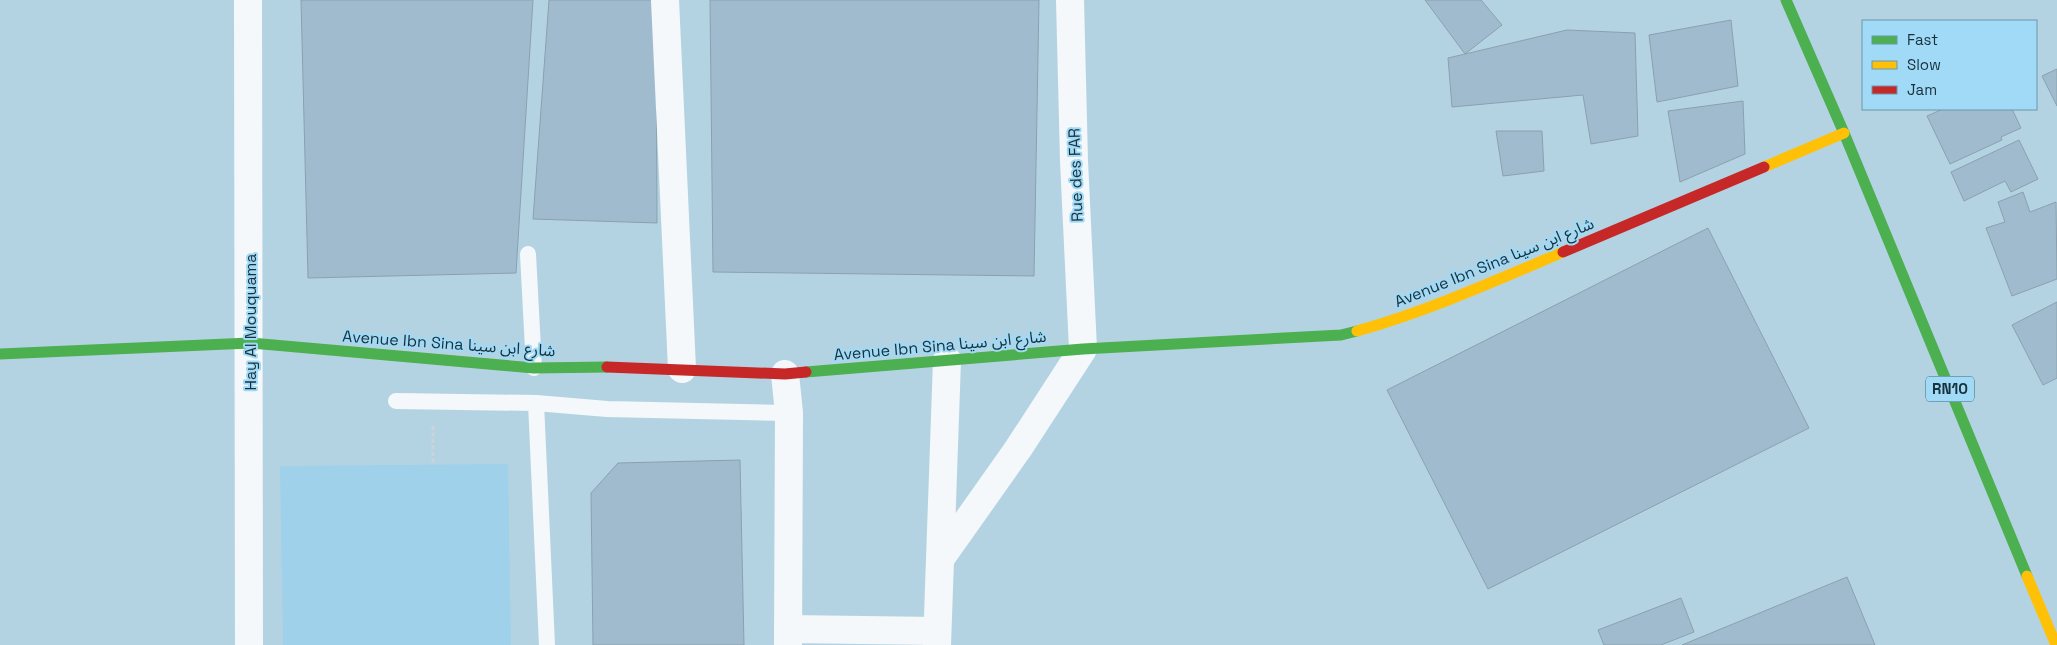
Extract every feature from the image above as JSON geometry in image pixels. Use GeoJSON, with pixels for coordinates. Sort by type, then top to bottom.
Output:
{"type":"FeatureCollection","features":[{"type":"Feature","properties":{"kind":"street","name":"Hay Al Mouquama"},"geometry":{"type":"LineString","coordinates":[[248,0],[249,645]]}},
{"type":"Feature","properties":{"kind":"street"},"geometry":{"type":"LineString","coordinates":[[665,0],[682,369]]}},
{"type":"Feature","properties":{"kind":"street","name":"Rue des FAR"},"geometry":{"type":"LineString","coordinates":[[1070,0],[1074,161],[1083,349]]}},
{"type":"Feature","properties":{"kind":"street","name":"RN10"},"geometry":{"type":"LineString","coordinates":[[1786,0],[1812,64],[1844,133],[2056,645]]}},
{"type":"Feature","properties":{"kind":"street","name":"Avenue Ibn Sina شارع ابن سينا"},"geometry":{"type":"LineString","coordinates":[[0,354],[250,343],[534,368],[600,367],[785,374],[1083,349],[1341,335],[1403,318],[1461,296],[1844,133]]}},
{"type":"Feature","properties":{"kind":"street"},"geometry":{"type":"LineString","coordinates":[[941,558],[1018,449],[1083,349]]}},
{"type":"Feature","properties":{"kind":"street"},"geometry":{"type":"LineString","coordinates":[[785,374],[788,413],[788,637],[937,638],[947,360]]}},
{"type":"Feature","properties":{"kind":"lane"},"geometry":{"type":"LineString","coordinates":[[528,254],[534,368]]}},
{"type":"Feature","properties":{"kind":"lane"},"geometry":{"type":"LineString","coordinates":[[396,402],[536,403],[607,408],[788,413]]}},
{"type":"Feature","properties":{"kind":"lane"},"geometry":{"type":"LineString","coordinates":[[536,403],[547,645]]}},
{"type":"Feature","properties":{"kind":"path"},"geometry":{"type":"LineString","coordinates":[[433,403],[433,464]]}},
{"type":"Feature","properties":{"kind":"shaded area"},"geometry":{"type":"Polygon","coordinates":[[[508,464],[511,645],[283,645],[280,466],[508,464]]]}},
{"type":"Feature","properties":{"kind":"building"},"geometry":{"type":"Polygon","coordinates":[[[301,0],[533,0],[516,273],[308,278],[301,0]]]}},
{"type":"Feature","properties":{"kind":"building"},"geometry":{"type":"Polygon","coordinates":[[[549,0],[656,0],[657,223],[533,219],[549,0]]]}},
{"type":"Feature","properties":{"kind":"building"},"geometry":{"type":"Polygon","coordinates":[[[710,0],[1039,0],[1034,276],[713,272],[710,0]]]}},
{"type":"Feature","properties":{"kind":"building"},"geometry":{"type":"Polygon","coordinates":[[[1425,0],[1481,0],[1502,25],[1465,54],[1425,0]]]}},
{"type":"Feature","properties":{"kind":"building"},"geometry":{"type":"Polygon","coordinates":[[[1731,20],[1738,86],[1657,102],[1649,35],[1731,20]]]}},
{"type":"Feature","properties":{"kind":"building"},"geometry":{"type":"Polygon","coordinates":[[[1567,30],[1635,33],[1638,136],[1591,144],[1583,95],[1452,107],[1448,58],[1567,30]]]}},
{"type":"Feature","properties":{"kind":"building"},"geometry":{"type":"Polygon","coordinates":[[[2057,69],[2057,106],[2042,76],[2057,69]]]}},
{"type":"Feature","properties":{"kind":"building"},"geometry":{"type":"Polygon","coordinates":[[[1743,101],[1745,154],[1680,182],[1668,111],[1743,101]]]}},
{"type":"Feature","properties":{"kind":"building"},"geometry":{"type":"Polygon","coordinates":[[[1941,110],[2012,110],[2021,128],[2001,137],[2002,140],[1950,164],[1927,116],[1941,110]]]}},
{"type":"Feature","properties":{"kind":"building"},"geometry":{"type":"Polygon","coordinates":[[[1496,131],[1542,131],[1544,171],[1503,176],[1496,131]]]}},
{"type":"Feature","properties":{"kind":"building"},"geometry":{"type":"Polygon","coordinates":[[[2019,140],[2038,179],[2011,192],[2005,181],[1964,201],[1951,172],[2019,140]]]}},
{"type":"Feature","properties":{"kind":"building"},"geometry":{"type":"Polygon","coordinates":[[[2023,192],[2030,212],[2056,202],[2057,279],[2012,296],[1986,228],[2005,222],[1998,202],[2023,192]]]}},
{"type":"Feature","properties":{"kind":"building"},"geometry":{"type":"Polygon","coordinates":[[[1708,228],[1809,428],[1488,589],[1387,390],[1708,228]]]}},
{"type":"Feature","properties":{"kind":"building"},"geometry":{"type":"Polygon","coordinates":[[[2057,302],[2057,378],[2043,385],[2012,325],[2057,302]]]}},
{"type":"Feature","properties":{"kind":"building"},"geometry":{"type":"Polygon","coordinates":[[[740,460],[744,645],[593,645],[591,493],[618,463],[740,460]]]}},
{"type":"Feature","properties":{"kind":"building"},"geometry":{"type":"Polygon","coordinates":[[[1847,577],[1875,645],[1682,645],[1847,577]]]}},
{"type":"Feature","properties":{"kind":"building"},"geometry":{"type":"Polygon","coordinates":[[[1681,598],[1694,632],[1661,645],[1604,645],[1598,630],[1681,598]]]}},
{"type":"Feature","properties":{"kind":"traffic: fast"},"geometry":{"type":"LineString","coordinates":[[1786,0],[1844,133],[2027,576]]}},
{"type":"Feature","properties":{"kind":"traffic: fast"},"geometry":{"type":"LineString","coordinates":[[806,372],[1083,349],[1341,335],[1357,331]]}},
{"type":"Feature","properties":{"kind":"traffic: fast"},"geometry":{"type":"LineString","coordinates":[[0,354],[250,343],[534,368],[607,367]]}},
{"type":"Feature","properties":{"kind":"traffic: slow"},"geometry":{"type":"LineString","coordinates":[[1764,167],[1844,133]]}},
{"type":"Feature","properties":{"kind":"traffic: slow"},"geometry":{"type":"LineString","coordinates":[[1357,331],[1435,305],[1563,252]]}},
{"type":"Feature","properties":{"kind":"traffic: slow"},"geometry":{"type":"LineString","coordinates":[[2027,576],[2056,645]]}},
{"type":"Feature","properties":{"kind":"traffic: jam"},"geometry":{"type":"LineString","coordinates":[[1563,252],[1764,167]]}},
{"type":"Feature","properties":{"kind":"traffic: jam"},"geometry":{"type":"LineString","coordinates":[[607,367],[785,374],[806,372]]}}]}
